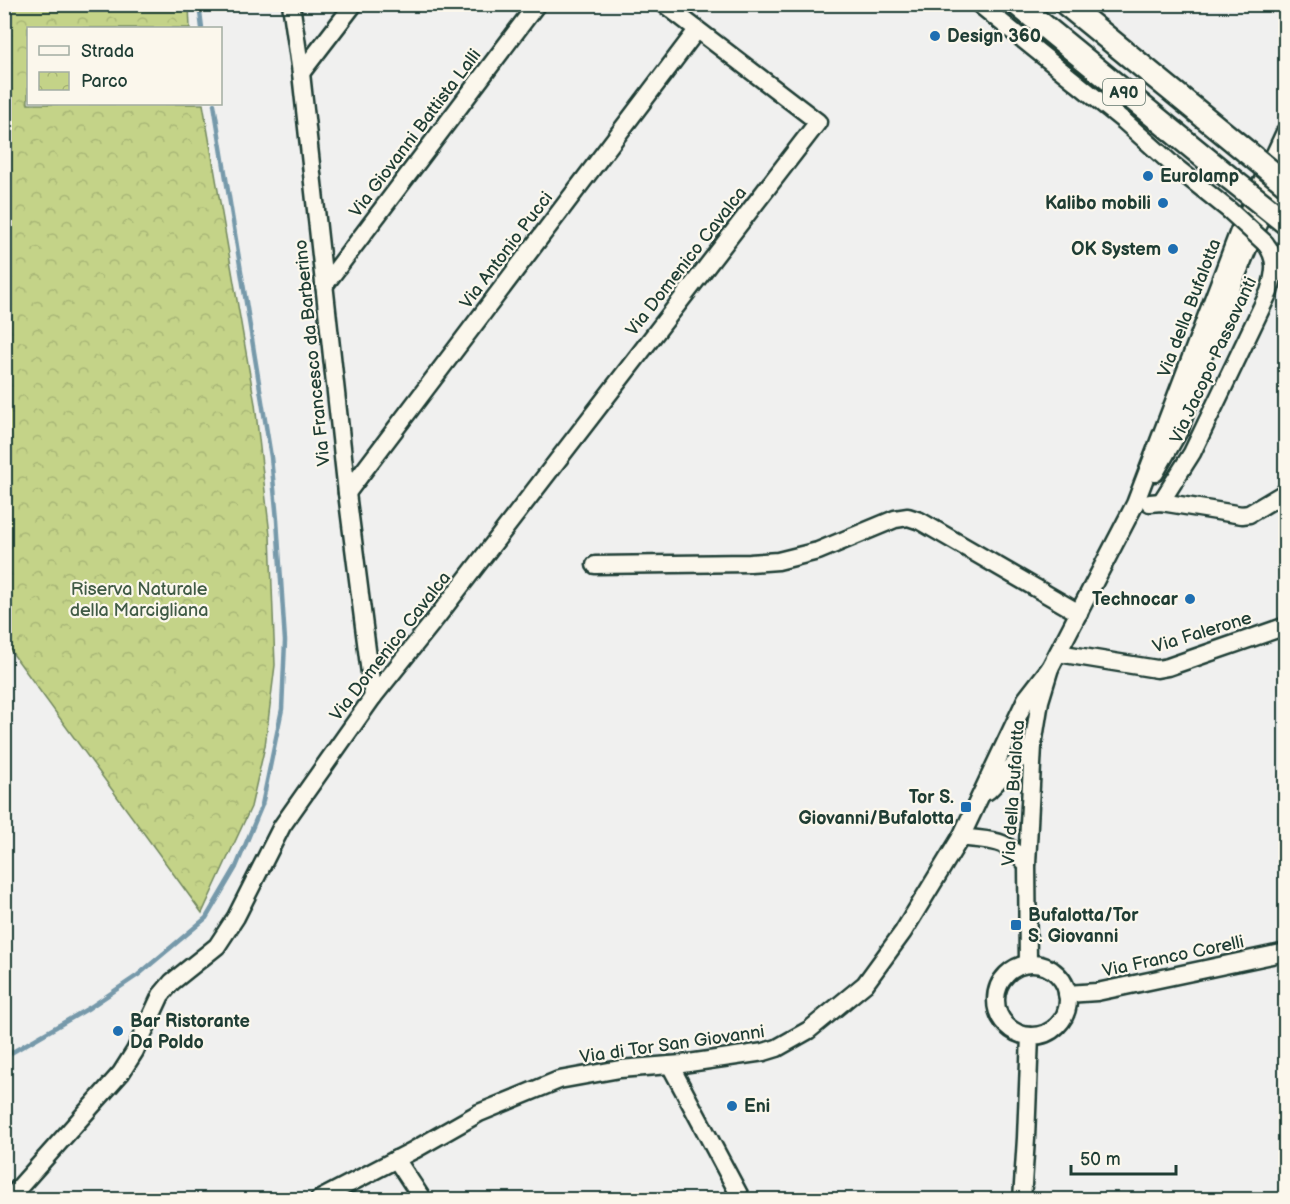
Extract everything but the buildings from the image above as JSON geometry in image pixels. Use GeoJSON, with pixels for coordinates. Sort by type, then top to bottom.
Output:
{"type":"FeatureCollection","features":[{"type":"Feature","properties":{"kind":"highway","name":"A90"},"geometry":{"type":"LineString","coordinates":[[1017,4],[1286,223]]}},
{"type":"Feature","properties":{"kind":"highway","name":"A90"},"geometry":{"type":"LineString","coordinates":[[1066,4],[1286,184]]}},
{"type":"Feature","properties":{"kind":"street","name":"Via Francesco da Barberino"},"geometry":{"type":"LineString","coordinates":[[291,4],[301,73],[346,493],[373,697]]}},
{"type":"Feature","properties":{"kind":"street"},"geometry":{"type":"LineString","coordinates":[[301,73],[354,4]]}},
{"type":"Feature","properties":{"kind":"street","name":"Via Giovanni Battista Lalli"},"geometry":{"type":"LineString","coordinates":[[324,286],[537,4]]}},
{"type":"Feature","properties":{"kind":"street"},"geometry":{"type":"LineString","coordinates":[[664,4],[697,30]]}},
{"type":"Feature","properties":{"kind":"street","name":"Via Jacopo Passavanti"},"geometry":{"type":"LineString","coordinates":[[979,4],[1124,121],[1173,165],[1229,210],[1272,252],[1275,264],[1269,292],[1192,453],[1161,502]]}},
{"type":"Feature","properties":{"kind":"street","name":"Via Domenico Cavalca"},"geometry":{"type":"LineString","coordinates":[[8,1200],[121,1073],[135,1051],[161,995],[172,982],[217,946],[236,917],[282,826],[373,697],[818,122],[697,30]]}},
{"type":"Feature","properties":{"kind":"street","name":"Via Antonio Pucci"},"geometry":{"type":"LineString","coordinates":[[346,493],[697,30]]}},
{"type":"Feature","properties":{"kind":"street","name":"Via della Bufalotta"},"geometry":{"type":"LineString","coordinates":[[1135,504],[1235,242],[1286,130]]}},
{"type":"Feature","properties":{"kind":"street","name":"Via della Bufalotta"},"geometry":{"type":"LineString","coordinates":[[1028,963],[1027,864],[1033,745],[1040,701],[1054,661],[1135,504],[1168,453],[1180,429],[1204,355],[1251,241],[1286,167]]}},
{"type":"Feature","properties":{"kind":"street"},"geometry":{"type":"LineString","coordinates":[[1135,504],[1161,502],[1242,515],[1250,514],[1286,492]]}},
{"type":"Feature","properties":{"kind":"street"},"geometry":{"type":"LineString","coordinates":[[595,565],[778,561],[806,555],[895,519],[908,517],[920,521],[1079,613]]}},
{"type":"Feature","properties":{"kind":"street","name":"Via Falerone"},"geometry":{"type":"LineString","coordinates":[[1054,661],[1157,669],[1286,626]]}},
{"type":"Feature","properties":{"kind":"street"},"geometry":{"type":"LineString","coordinates":[[976,805],[1026,699],[1054,661]]}},
{"type":"Feature","properties":{"kind":"street"},"geometry":{"type":"LineString","coordinates":[[976,805],[995,781],[1033,745]]}},
{"type":"Feature","properties":{"kind":"street","name":"Via di Tor San Giovanni"},"geometry":{"type":"LineString","coordinates":[[318,1200],[396,1160],[479,1113],[559,1080],[620,1069],[670,1065],[764,1052],[777,1048],[809,1030],[865,984],[903,932],[961,837],[976,805]]}},
{"type":"Feature","properties":{"kind":"street"},"geometry":{"type":"LineString","coordinates":[[961,837],[1006,844],[1027,864]]}},
{"type":"Feature","properties":{"kind":"street","name":"Via Franco Corelli"},"geometry":{"type":"LineString","coordinates":[[1067,994],[1097,992],[1286,952]]}},
{"type":"Feature","properties":{"kind":"street"},"geometry":{"type":"LineString","coordinates":[[1028,963],[1050,969],[1066,986],[1067,994],[1066,1012],[1060,1023],[1040,1035],[1030,1036],[1017,1033],[1009,1028],[998,1014],[996,1002],[1001,981],[1007,974],[1028,963]]}},
{"type":"Feature","properties":{"kind":"street"},"geometry":{"type":"LineString","coordinates":[[1022,1200],[1030,1036]]}},
{"type":"Feature","properties":{"kind":"street"},"geometry":{"type":"LineString","coordinates":[[670,1065],[742,1200]]}},
{"type":"Feature","properties":{"kind":"street"},"geometry":{"type":"LineString","coordinates":[[396,1160],[423,1200]]}},
{"type":"Feature","properties":{"kind":"green space","name":"Riserva Naturale della Marcigliana"},"geometry":{"type":"Polygon","coordinates":[[[4,5],[189,5],[190,27],[27,27],[27,105],[203,105],[255,404],[270,535],[275,665],[265,746],[251,807],[202,913],[5,643],[4,5]]]}},
{"type":"Feature","properties":{"kind":"waterway"},"geometry":{"type":"LineString","coordinates":[[199,4],[202,27]]}},
{"type":"Feature","properties":{"kind":"waterway"},"geometry":{"type":"LineString","coordinates":[[4,1057],[89,1008],[138,975],[206,918],[236,867],[262,805],[282,709],[285,641],[277,520],[271,457],[214,105]]}},
{"type":"Feature","properties":{"kind":"place","name":"Design 360"},"geometry":{"type":"Point","coordinates":[935,36]}},
{"type":"Feature","properties":{"kind":"place","name":"Eurolamp"},"geometry":{"type":"Point","coordinates":[1148,176]}},
{"type":"Feature","properties":{"kind":"place","name":"Kalibo mobili"},"geometry":{"type":"Point","coordinates":[1163,203]}},
{"type":"Feature","properties":{"kind":"place","name":"OK System"},"geometry":{"type":"Point","coordinates":[1173,249]}},
{"type":"Feature","properties":{"kind":"place","name":"Technocar"},"geometry":{"type":"Point","coordinates":[1190,599]}},
{"type":"Feature","properties":{"kind":"place","name":"Tor S. Giovanni/Bufalotta"},"geometry":{"type":"Point","coordinates":[966,807]}},
{"type":"Feature","properties":{"kind":"place","name":"Bufalotta/Tor S. Giovanni"},"geometry":{"type":"Point","coordinates":[1016,925]}},
{"type":"Feature","properties":{"kind":"place","name":"Bar Ristorante Da Poldo"},"geometry":{"type":"Point","coordinates":[118,1031]}},
{"type":"Feature","properties":{"kind":"place","name":"Eni"},"geometry":{"type":"Point","coordinates":[732,1106]}}]}
